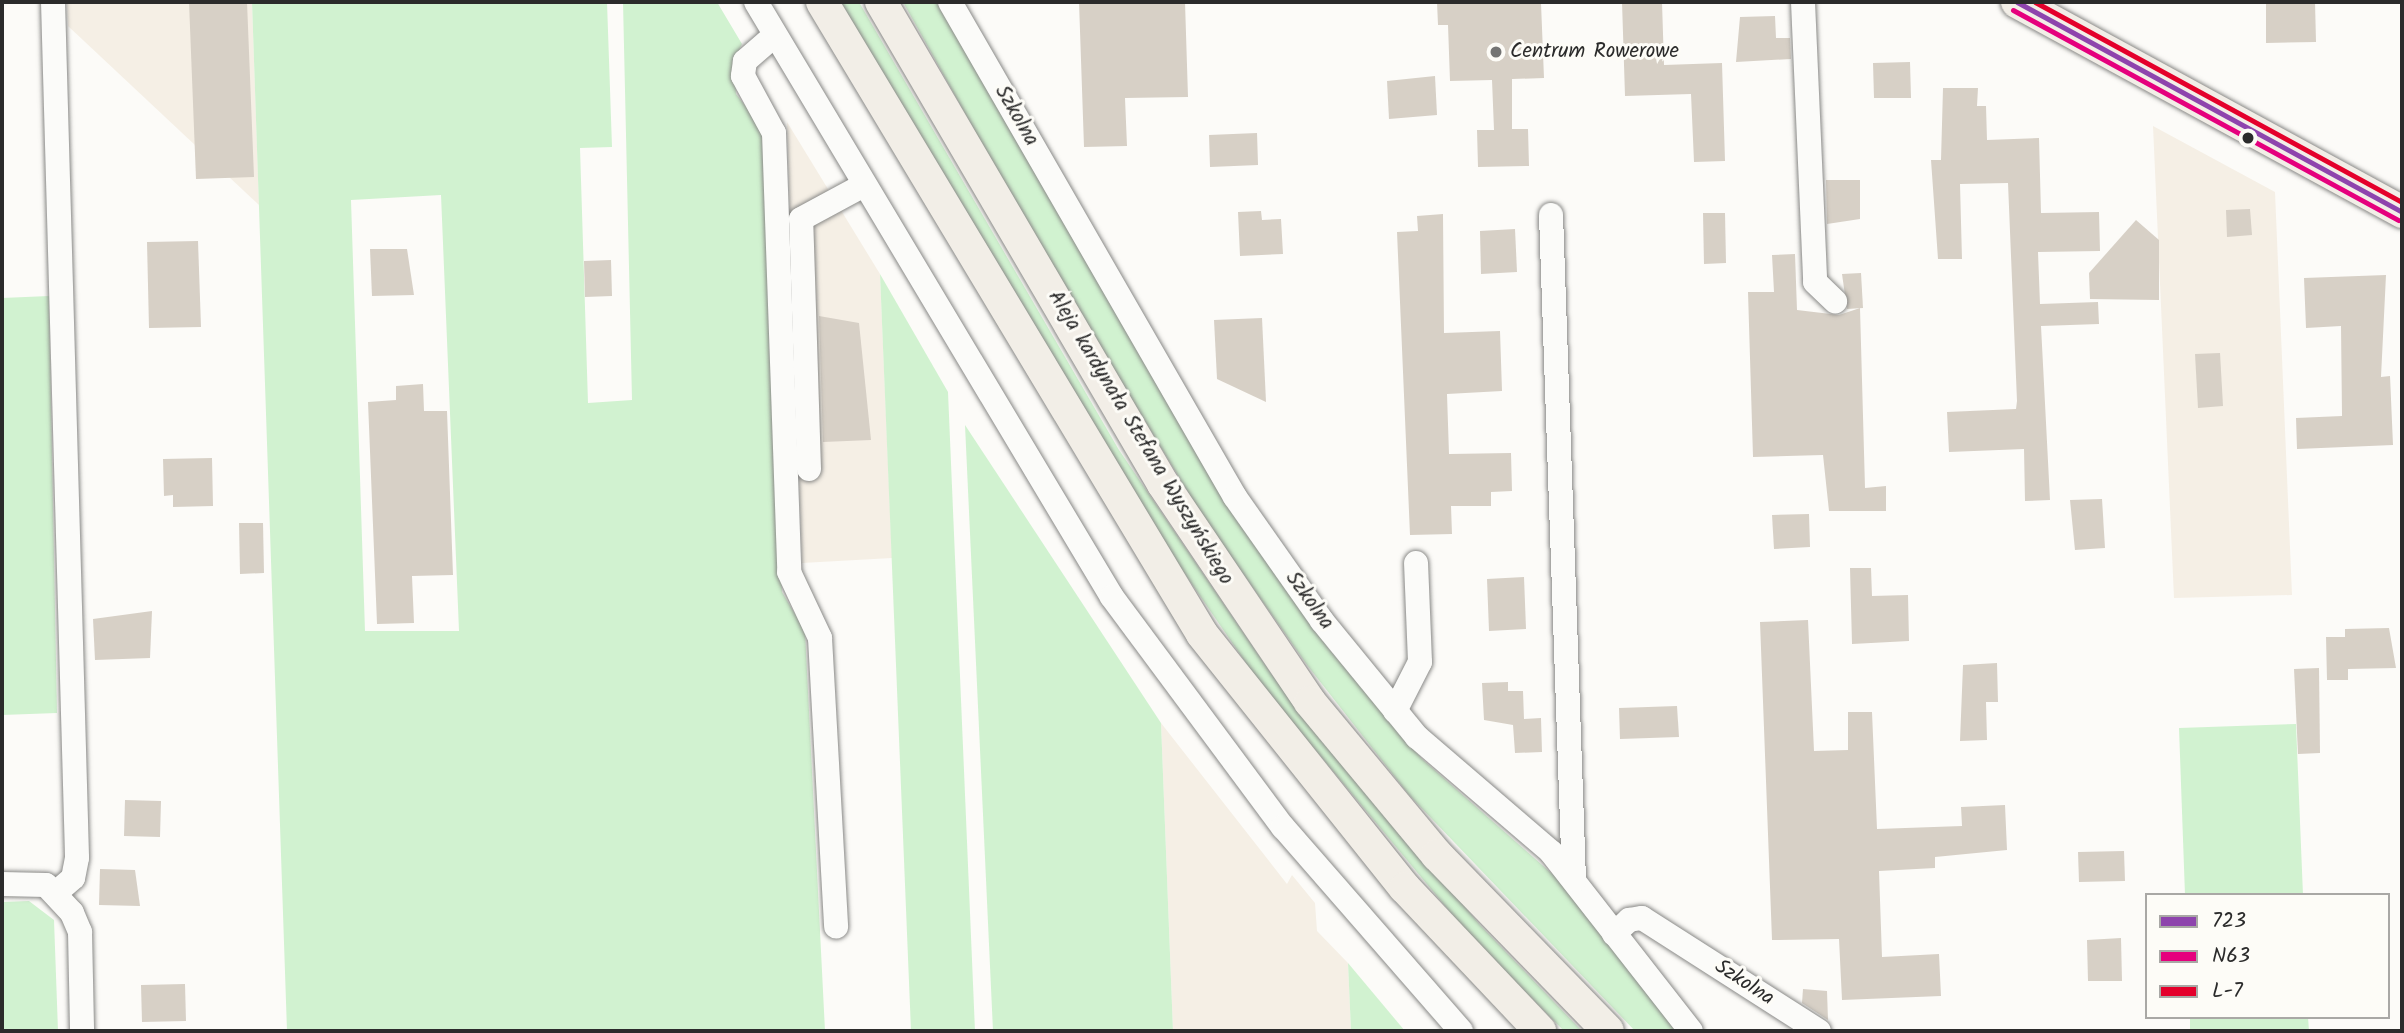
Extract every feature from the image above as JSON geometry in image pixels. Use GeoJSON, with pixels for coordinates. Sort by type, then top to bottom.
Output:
{"type":"FeatureCollection","features":[{"type":"Feature","properties":{"kind":"main road"},"geometry":{"type":"LineString","coordinates":[[822,2],[1202,634],[1405,888],[1540,1031]]}},
{"type":"Feature","properties":{"kind":"main road","name":"Aleja kardynała Stefana Wyszyńskiego"},"geometry":{"type":"LineString","coordinates":[[881,2],[1163,484],[1310,702],[1437,855],[1608,1031]]}},
{"type":"Feature","properties":{"kind":"main road"},"geometry":{"type":"LineString","coordinates":[[2017,2],[2402,212]]}},
{"type":"Feature","properties":{"kind":"street"},"geometry":{"type":"LineString","coordinates":[[2,884],[57,892],[73,878],[78,858],[65,541],[70,514],[53,2]]}},
{"type":"Feature","properties":{"kind":"street"},"geometry":{"type":"LineString","coordinates":[[756,2],[862,186],[1112,597],[1283,827],[1461,1031]]}},
{"type":"Feature","properties":{"kind":"street","name":"Szkolna"},"geometry":{"type":"LineString","coordinates":[[950,2],[1235,497],[1395,711],[1435,754],[1551,852],[1615,933],[1629,919],[1642,918],[1819,1031]]}},
{"type":"Feature","properties":{"kind":"street"},"geometry":{"type":"LineString","coordinates":[[1803,2],[1815,282],[1835,301]]}},
{"type":"Feature","properties":{"kind":"street"},"geometry":{"type":"LineString","coordinates":[[775,35],[744,61],[743,76],[774,134],[789,572],[820,638],[836,927]]}},
{"type":"Feature","properties":{"kind":"street"},"geometry":{"type":"LineString","coordinates":[[809,469],[801,219],[862,186]]}},
{"type":"Feature","properties":{"kind":"street"},"geometry":{"type":"LineString","coordinates":[[1550,215],[1574,880]]}},
{"type":"Feature","properties":{"kind":"street"},"geometry":{"type":"LineString","coordinates":[[1395,711],[1420,662],[1416,564]]}},
{"type":"Feature","properties":{"kind":"street"},"geometry":{"type":"LineString","coordinates":[[57,892],[80,932],[82,1031]]}},
{"type":"Feature","properties":{"kind":"street"},"geometry":{"type":"LineString","coordinates":[[1615,933],[1690,1031]]}},
{"type":"Feature","properties":{"kind":"shaded area"},"geometry":{"type":"Polygon","coordinates":[[[67,2],[252,2],[259,205],[68,26],[67,2]]]}},
{"type":"Feature","properties":{"kind":"shaded area"},"geometry":{"type":"Polygon","coordinates":[[[787,122],[880,274],[892,558],[802,563],[787,122]]]}},
{"type":"Feature","properties":{"kind":"shaded area"},"geometry":{"type":"Polygon","coordinates":[[[2153,126],[2275,192],[2292,595],[2174,598],[2153,126]]]}},
{"type":"Feature","properties":{"kind":"shaded area"},"geometry":{"type":"Polygon","coordinates":[[[1161,723],[1287,884],[1292,875],[1315,903],[1317,931],[1348,963],[1351,1031],[1173,1031],[1161,723]]]}},
{"type":"Feature","properties":{"kind":"green space"},"geometry":{"type":"Polygon","coordinates":[[[252,2],[607,2],[612,147],[580,148],[588,403],[632,400],[623,2],[717,2],[742,44],[734,60],[736,94],[762,127],[782,592],[805,631],[825,1031],[287,1031],[252,2]],[[441,195],[351,200],[365,631],[459,631],[441,195]]]}},
{"type":"Feature","properties":{"kind":"green space"},"geometry":{"type":"Polygon","coordinates":[[[841,2],[859,2],[1119,450],[1272,675],[1480,925],[1582,1031],[1564,1031],[1470,936],[1259,682],[1104,456],[841,2]]]}},
{"type":"Feature","properties":{"kind":"green space"},"geometry":{"type":"Polygon","coordinates":[[[903,2],[936,2],[1227,499],[1328,648],[1422,759],[1558,879],[1678,1031],[1635,1031],[1409,795],[1307,665],[1200,512],[1036,241],[903,2]]]}},
{"type":"Feature","properties":{"kind":"green space"},"geometry":{"type":"Polygon","coordinates":[[[880,274],[948,392],[975,1031],[911,1031],[880,274]]]}},
{"type":"Feature","properties":{"kind":"green space"},"geometry":{"type":"Polygon","coordinates":[[[49,296],[57,713],[2,715],[2,298],[49,296]]]}},
{"type":"Feature","properties":{"kind":"green space"},"geometry":{"type":"Polygon","coordinates":[[[965,425],[1161,723],[1173,1031],[993,1031],[965,425]]]}},
{"type":"Feature","properties":{"kind":"green space"},"geometry":{"type":"Polygon","coordinates":[[[2296,724],[2303,893],[2185,893],[2179,728],[2296,724]]]}},
{"type":"Feature","properties":{"kind":"green space"},"geometry":{"type":"Polygon","coordinates":[[[29,901],[54,920],[58,1031],[2,1031],[2,902],[29,901]]]}},
{"type":"Feature","properties":{"kind":"green space"},"geometry":{"type":"Polygon","coordinates":[[[1348,963],[1405,1031],[1351,1031],[1348,963]]]}},
{"type":"Feature","properties":{"kind":"green space"},"geometry":{"type":"Polygon","coordinates":[[[2190,1019],[2308,1019],[2309,1031],[2190,1031],[2190,1019]]]}},
{"type":"Feature","properties":{"kind":"building"},"geometry":{"type":"Polygon","coordinates":[[[189,2],[247,2],[254,177],[196,179],[189,2]]]}},
{"type":"Feature","properties":{"kind":"building"},"geometry":{"type":"Polygon","coordinates":[[[1079,2],[1185,2],[1188,97],[1125,98],[1127,146],[1084,147],[1079,2]]]}},
{"type":"Feature","properties":{"kind":"building","name":"Centrum Rowerowe"},"geometry":{"type":"Polygon","coordinates":[[[1437,2],[1541,3],[1544,78],[1512,79],[1512,129],[1528,129],[1529,166],[1478,167],[1477,130],[1494,130],[1492,80],[1450,81],[1448,25],[1438,25],[1437,2]]]}},
{"type":"Feature","properties":{"kind":"building"},"geometry":{"type":"Polygon","coordinates":[[[1622,2],[1662,2],[1664,65],[1722,63],[1725,161],[1694,162],[1691,94],[1625,96],[1622,2]]]}},
{"type":"Feature","properties":{"kind":"building"},"geometry":{"type":"Polygon","coordinates":[[[2266,2],[2315,2],[2316,42],[2266,43],[2266,2]]]}},
{"type":"Feature","properties":{"kind":"building"},"geometry":{"type":"Polygon","coordinates":[[[1775,16],[1776,38],[1790,38],[1791,59],[1736,62],[1740,17],[1775,16]]]}},
{"type":"Feature","properties":{"kind":"building"},"geometry":{"type":"Polygon","coordinates":[[[1910,62],[1911,98],[1874,98],[1873,63],[1910,62]]]}},
{"type":"Feature","properties":{"kind":"building"},"geometry":{"type":"Polygon","coordinates":[[[1435,76],[1437,115],[1389,119],[1387,81],[1435,76]]]}},
{"type":"Feature","properties":{"kind":"building"},"geometry":{"type":"Polygon","coordinates":[[[1943,88],[1978,88],[1977,106],[1986,106],[1987,140],[2039,138],[2041,213],[2099,212],[2100,251],[2038,252],[2040,304],[2098,302],[2099,324],[2041,326],[2050,500],[2025,501],[2024,449],[1949,452],[1947,412],[2016,409],[2017,401],[2008,183],[1960,184],[1962,259],[1938,259],[1931,160],[1941,160],[1943,88]]]}},
{"type":"Feature","properties":{"kind":"building"},"geometry":{"type":"Polygon","coordinates":[[[1257,133],[1258,165],[1210,167],[1209,135],[1257,133]]]}},
{"type":"Feature","properties":{"kind":"building"},"geometry":{"type":"Polygon","coordinates":[[[1826,180],[1860,180],[1860,219],[1827,224],[1826,180]]]}},
{"type":"Feature","properties":{"kind":"building"},"geometry":{"type":"Polygon","coordinates":[[[2250,209],[2252,235],[2227,237],[2226,210],[2250,209]]]}},
{"type":"Feature","properties":{"kind":"building"},"geometry":{"type":"Polygon","coordinates":[[[1261,211],[1262,220],[1281,219],[1283,254],[1240,256],[1238,212],[1261,211]]]}},
{"type":"Feature","properties":{"kind":"building"},"geometry":{"type":"Polygon","coordinates":[[[1703,213],[1725,213],[1726,263],[1704,264],[1703,213]]]}},
{"type":"Feature","properties":{"kind":"building"},"geometry":{"type":"Polygon","coordinates":[[[1443,214],[1444,333],[1500,331],[1502,391],[1447,394],[1449,454],[1511,453],[1512,491],[1491,492],[1491,506],[1451,506],[1452,534],[1410,535],[1397,232],[1418,231],[1417,216],[1443,214]]]}},
{"type":"Feature","properties":{"kind":"building"},"geometry":{"type":"Polygon","coordinates":[[[2136,220],[2159,240],[2159,300],[2090,299],[2089,273],[2136,220]]]}},
{"type":"Feature","properties":{"kind":"building"},"geometry":{"type":"Polygon","coordinates":[[[1515,229],[1517,272],[1481,274],[1480,231],[1515,229]]]}},
{"type":"Feature","properties":{"kind":"building"},"geometry":{"type":"Polygon","coordinates":[[[198,241],[201,327],[149,328],[147,242],[198,241]]]}},
{"type":"Feature","properties":{"kind":"building"},"geometry":{"type":"Polygon","coordinates":[[[370,249],[407,249],[414,295],[372,296],[370,249]]]}},
{"type":"Feature","properties":{"kind":"building"},"geometry":{"type":"Polygon","coordinates":[[[1795,254],[1797,310],[1839,315],[1860,308],[1865,488],[1886,486],[1886,511],[1829,511],[1823,455],[1753,457],[1748,292],[1774,292],[1772,255],[1795,254]]]}},
{"type":"Feature","properties":{"kind":"building"},"geometry":{"type":"Polygon","coordinates":[[[611,260],[612,296],[585,297],[584,261],[611,260]]]}},
{"type":"Feature","properties":{"kind":"building"},"geometry":{"type":"Polygon","coordinates":[[[1861,273],[1863,308],[1847,309],[1842,274],[1861,273]]]}},
{"type":"Feature","properties":{"kind":"building"},"geometry":{"type":"Polygon","coordinates":[[[2386,275],[2381,377],[2390,376],[2393,445],[2297,449],[2296,418],[2342,416],[2341,326],[2306,328],[2304,278],[2386,275]]]}},
{"type":"Feature","properties":{"kind":"building"},"geometry":{"type":"Polygon","coordinates":[[[819,316],[859,323],[871,440],[823,442],[819,316]]]}},
{"type":"Feature","properties":{"kind":"building"},"geometry":{"type":"Polygon","coordinates":[[[1262,318],[1266,402],[1217,379],[1214,320],[1262,318]]]}},
{"type":"Feature","properties":{"kind":"building"},"geometry":{"type":"Polygon","coordinates":[[[2220,353],[2223,406],[2198,408],[2195,354],[2220,353]]]}},
{"type":"Feature","properties":{"kind":"building"},"geometry":{"type":"Polygon","coordinates":[[[423,384],[424,411],[447,411],[453,575],[412,576],[414,623],[377,624],[368,402],[396,400],[396,386],[423,384]]]}},
{"type":"Feature","properties":{"kind":"building"},"geometry":{"type":"Polygon","coordinates":[[[212,458],[213,506],[173,507],[173,495],[164,496],[163,459],[212,458]]]}},
{"type":"Feature","properties":{"kind":"building"},"geometry":{"type":"Polygon","coordinates":[[[2102,499],[2105,548],[2075,550],[2070,500],[2102,499]]]}},
{"type":"Feature","properties":{"kind":"building"},"geometry":{"type":"Polygon","coordinates":[[[1809,514],[1810,547],[1774,549],[1772,515],[1809,514]]]}},
{"type":"Feature","properties":{"kind":"building"},"geometry":{"type":"Polygon","coordinates":[[[239,523],[263,523],[264,573],[240,574],[239,523]]]}},
{"type":"Feature","properties":{"kind":"building"},"geometry":{"type":"Polygon","coordinates":[[[1850,568],[1871,568],[1872,596],[1908,595],[1909,641],[1852,644],[1850,568]]]}},
{"type":"Feature","properties":{"kind":"building"},"geometry":{"type":"Polygon","coordinates":[[[1524,577],[1526,629],[1489,631],[1487,579],[1524,577]]]}},
{"type":"Feature","properties":{"kind":"building"},"geometry":{"type":"Polygon","coordinates":[[[152,611],[150,658],[95,660],[93,619],[152,611]]]}},
{"type":"Feature","properties":{"kind":"building"},"geometry":{"type":"Polygon","coordinates":[[[1808,620],[1814,751],[1848,750],[1848,712],[1872,712],[1877,829],[1962,826],[1961,807],[2005,805],[2007,850],[1935,857],[1935,868],[1879,871],[1882,957],[1939,954],[1941,996],[1842,1000],[1839,939],[1772,940],[1760,622],[1808,620]]]}},
{"type":"Feature","properties":{"kind":"building"},"geometry":{"type":"Polygon","coordinates":[[[2389,628],[2396,668],[2348,669],[2348,680],[2327,680],[2326,637],[2345,637],[2345,629],[2389,628]]]}},
{"type":"Feature","properties":{"kind":"building"},"geometry":{"type":"Polygon","coordinates":[[[1997,663],[1998,702],[1986,702],[1987,740],[1960,741],[1963,665],[1997,663]]]}},
{"type":"Feature","properties":{"kind":"building"},"geometry":{"type":"Polygon","coordinates":[[[2319,668],[2320,753],[2298,754],[2294,669],[2319,668]]]}},
{"type":"Feature","properties":{"kind":"building"},"geometry":{"type":"Polygon","coordinates":[[[1508,682],[1508,691],[1523,691],[1524,719],[1541,718],[1542,752],[1515,753],[1513,725],[1484,720],[1482,683],[1508,682]]]}},
{"type":"Feature","properties":{"kind":"building"},"geometry":{"type":"Polygon","coordinates":[[[1677,706],[1679,737],[1620,739],[1619,708],[1677,706]]]}},
{"type":"Feature","properties":{"kind":"building"},"geometry":{"type":"Polygon","coordinates":[[[125,800],[161,801],[160,837],[124,836],[125,800]]]}},
{"type":"Feature","properties":{"kind":"building"},"geometry":{"type":"Polygon","coordinates":[[[2124,851],[2125,881],[2079,882],[2078,852],[2124,851]]]}},
{"type":"Feature","properties":{"kind":"building"},"geometry":{"type":"Polygon","coordinates":[[[100,869],[135,870],[140,906],[99,905],[100,869]]]}},
{"type":"Feature","properties":{"kind":"building"},"geometry":{"type":"Polygon","coordinates":[[[2121,938],[2122,981],[2088,981],[2087,940],[2121,938]]]}},
{"type":"Feature","properties":{"kind":"building"},"geometry":{"type":"Polygon","coordinates":[[[185,984],[186,1021],[142,1022],[141,985],[185,984]]]}},
{"type":"Feature","properties":{"kind":"building"},"geometry":{"type":"Polygon","coordinates":[[[1803,989],[1827,991],[1828,1020],[1802,1003],[1803,989]]]}},
{"type":"Feature","properties":{"kind":"transit line","name":"723"},"geometry":{"type":"LineString","coordinates":[[2017,2],[2402,212]]}},
{"type":"Feature","properties":{"kind":"transit line","name":"L-7"},"geometry":{"type":"LineString","coordinates":[[2035,2],[2402,202]]}},
{"type":"Feature","properties":{"kind":"transit line","name":"N63"},"geometry":{"type":"LineString","coordinates":[[2013,10],[2398,220]]}},
{"type":"Feature","properties":{"kind":"place","name":"Centrum Rowerowe"},"geometry":{"type":"Point","coordinates":[1496,52]}}]}
